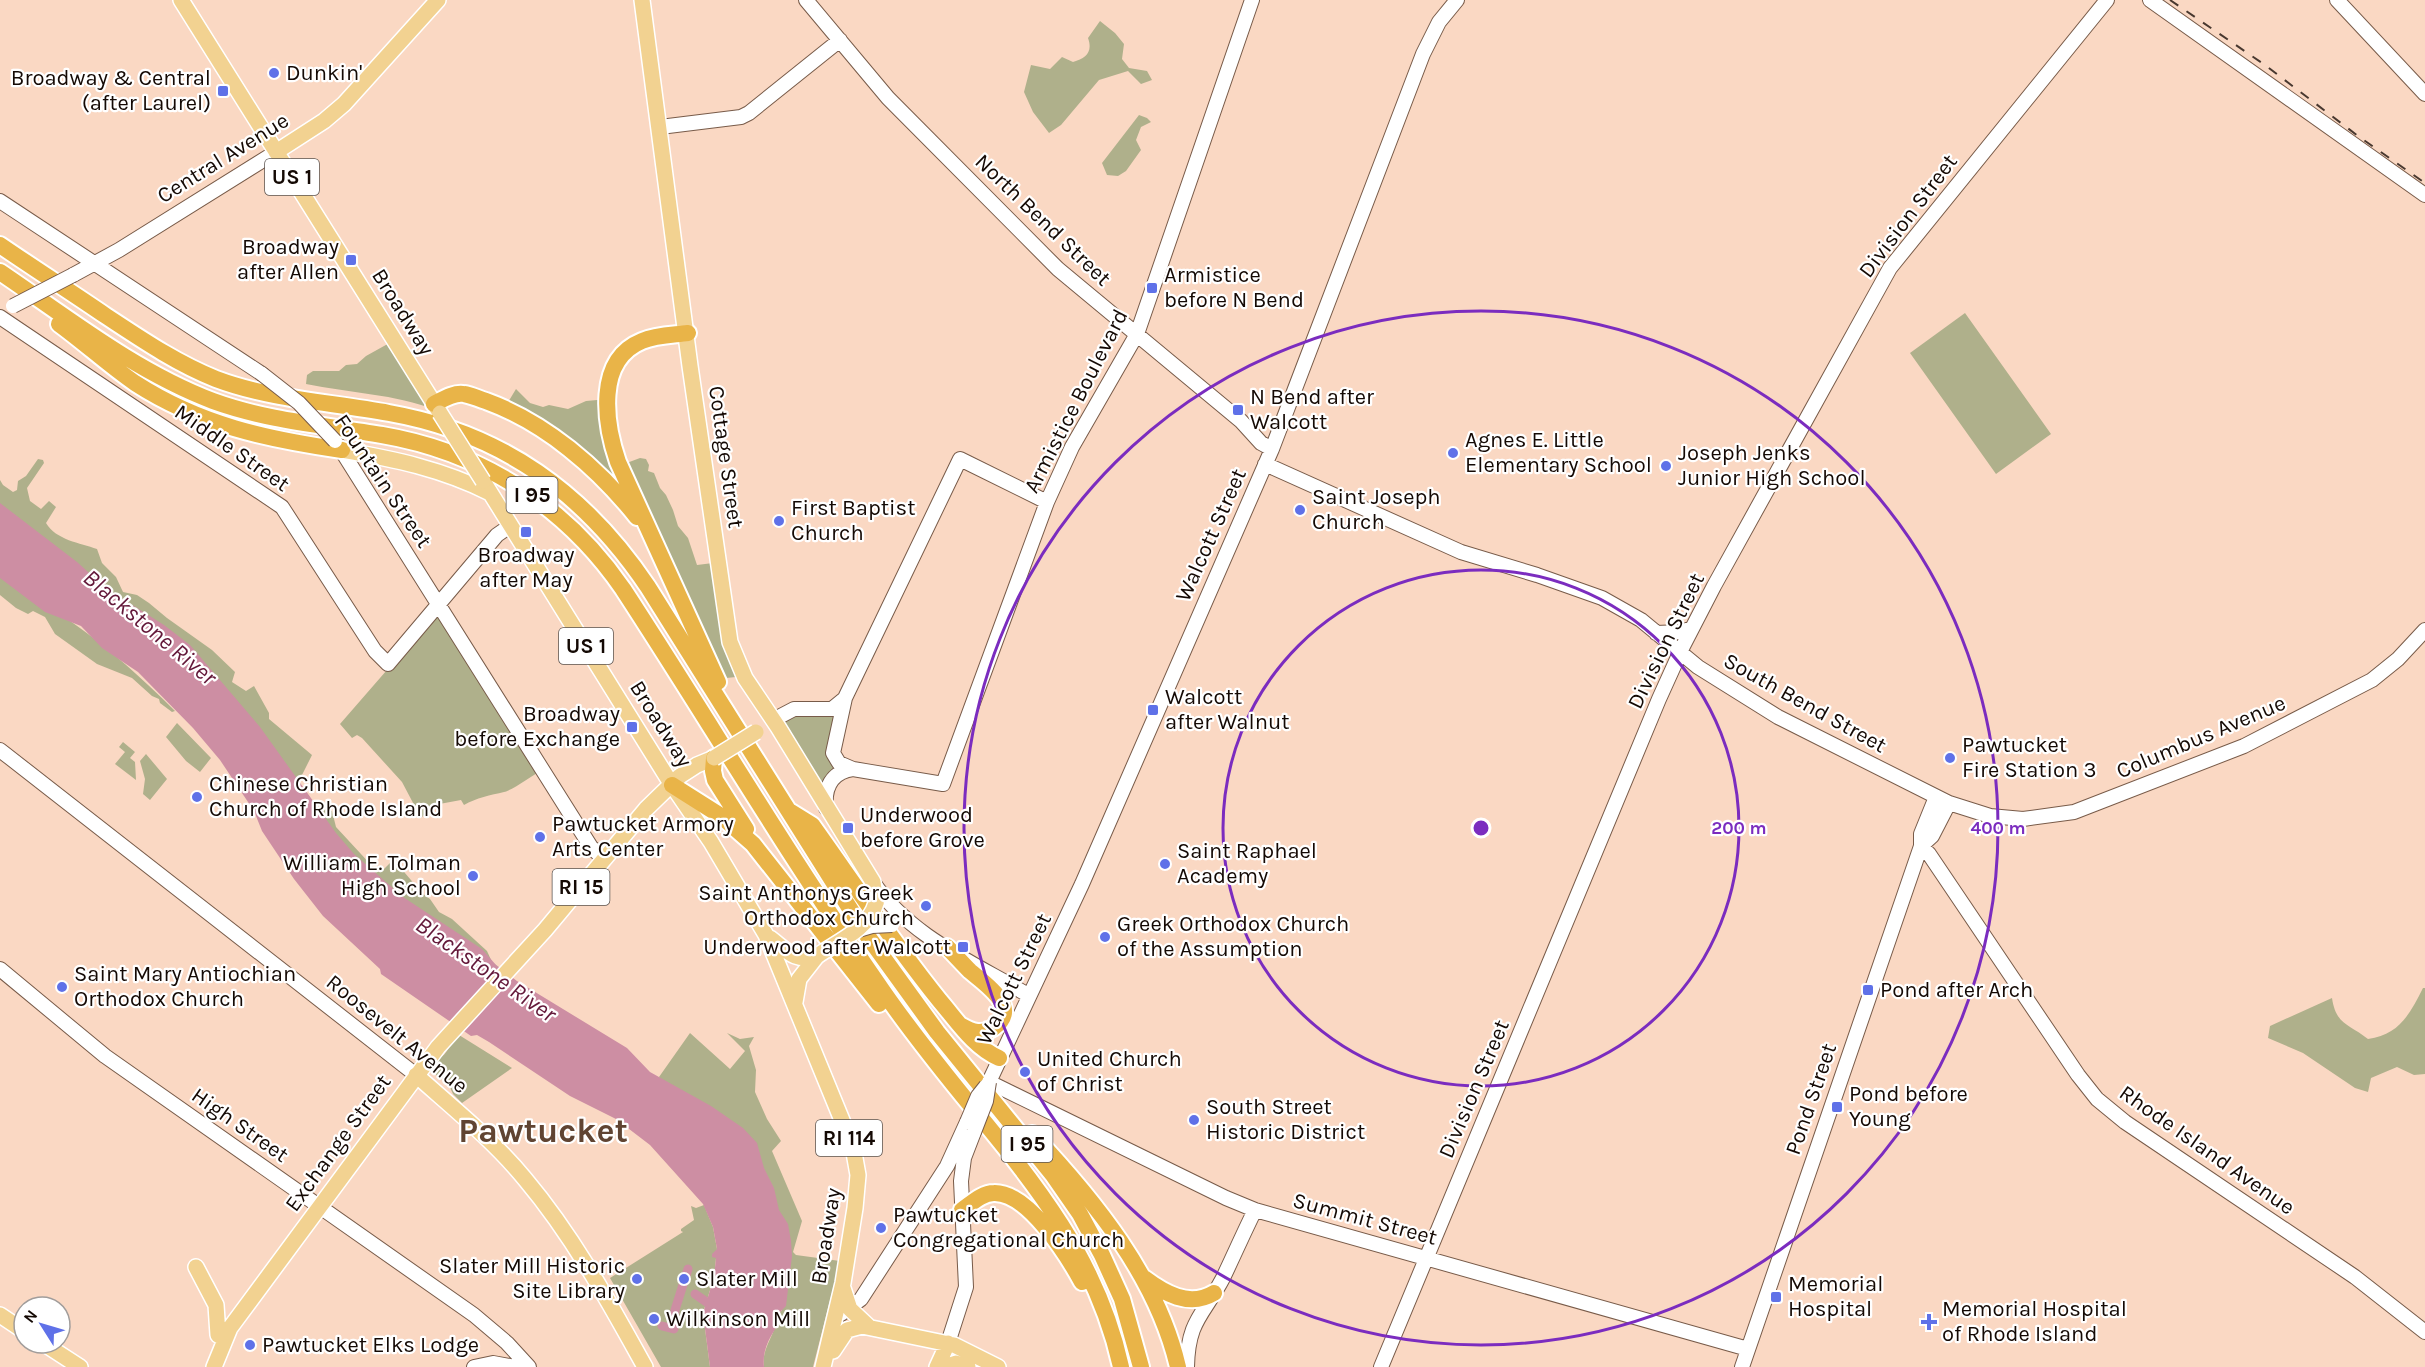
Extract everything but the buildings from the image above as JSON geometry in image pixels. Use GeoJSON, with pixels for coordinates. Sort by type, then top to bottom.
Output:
{"type":"FeatureCollection","features":[{"type":"Feature","properties":{"kind":"highway","name":"I 95"},"geometry":{"type":"LineString","coordinates":[[0,245],[146,342],[201,373],[246,389],[277,396],[388,413],[433,423],[481,441],[536,470],[589,513],[621,549],[652,594],[882,956],[937,1032],[1062,1188],[1096,1242],[1124,1306],[1141,1367]]}},
{"type":"Feature","properties":{"kind":"highway"},"geometry":{"type":"LineString","coordinates":[[6,276],[46,314],[116,369],[166,401],[245,433],[284,441],[338,445]]}},
{"type":"Feature","properties":{"kind":"highway","name":"I 95"},"geometry":{"type":"LineString","coordinates":[[6,276],[144,367],[200,395],[268,417],[400,438],[444,450],[501,475],[563,519],[595,552],[619,583],[841,931],[914,1034],[1033,1181],[1060,1219],[1087,1267],[1109,1322],[1121,1367]]}},
{"type":"Feature","properties":{"kind":"highway"},"geometry":{"type":"LineString","coordinates":[[688,333],[650,339],[635,344],[619,358],[610,377],[608,416],[614,447],[716,676],[729,716]]}},
{"type":"Feature","properties":{"kind":"highway"},"geometry":{"type":"LineString","coordinates":[[437,409],[454,395],[464,394],[503,408],[536,426],[570,450],[600,477],[626,504],[654,541]]}},
{"type":"Feature","properties":{"kind":"highway"},"geometry":{"type":"LineString","coordinates":[[714,758],[712,771],[715,780],[753,844]]}},
{"type":"Feature","properties":{"kind":"highway","name":"US 1"},"geometry":{"type":"LineString","coordinates":[[679,792],[729,822],[753,844],[879,1004],[914,1034]]}},
{"type":"Feature","properties":{"kind":"highway"},"geometry":{"type":"LineString","coordinates":[[789,811],[812,825],[902,953],[980,1047],[999,1058]]}},
{"type":"Feature","properties":{"kind":"highway"},"geometry":{"type":"LineString","coordinates":[[948,947],[971,972],[996,992],[1003,1006],[1000,1020],[989,1030],[977,1032],[960,1025]]}},
{"type":"Feature","properties":{"kind":"highway"},"geometry":{"type":"LineString","coordinates":[[1004,1115],[1026,1127],[1081,1187],[1140,1275],[1162,1317],[1178,1367]]}},
{"type":"Feature","properties":{"kind":"highway"},"geometry":{"type":"LineString","coordinates":[[962,1205],[991,1193],[1004,1194],[1016,1200],[1039,1221],[1062,1249],[1109,1322]]}},
{"type":"Feature","properties":{"kind":"highway"},"geometry":{"type":"LineString","coordinates":[[1140,1275],[1163,1291],[1182,1298],[1210,1299]]}},
{"type":"Feature","properties":{"kind":"main road","name":"Broadway"},"geometry":{"type":"LineString","coordinates":[[181,0],[723,861],[766,935],[853,1147],[857,1165],[855,1208],[843,1283],[824,1367]]}},
{"type":"Feature","properties":{"kind":"main road","name":"Central Avenue"},"geometry":{"type":"LineString","coordinates":[[276,152],[339,109],[438,0]]}},
{"type":"Feature","properties":{"kind":"main road","name":"Cottage Street"},"geometry":{"type":"LineString","coordinates":[[642,0],[688,333],[693,388],[730,642],[741,671],[873,882]]}},
{"type":"Feature","properties":{"kind":"main road"},"geometry":{"type":"LineString","coordinates":[[338,445],[416,464],[486,487]]}},
{"type":"Feature","properties":{"kind":"main road","name":"Exchange Street"},"geometry":{"type":"LineString","coordinates":[[214,1367],[230,1328],[246,1304],[416,1075],[454,1030],[512,966],[646,809],[679,792],[680,776],[714,758],[773,720]]}},
{"type":"Feature","properties":{"kind":"main road"},"geometry":{"type":"LineString","coordinates":[[756,732],[776,738],[790,750]]}},
{"type":"Feature","properties":{"kind":"main road"},"geometry":{"type":"LineString","coordinates":[[795,1002],[799,979],[817,956],[853,932],[869,918],[876,903],[873,882]]}},
{"type":"Feature","properties":{"kind":"main road"},"geometry":{"type":"LineString","coordinates":[[766,935],[795,957],[817,956]]}},
{"type":"Feature","properties":{"kind":"main road","name":"Roosevelt Avenue"},"geometry":{"type":"LineString","coordinates":[[416,1075],[505,1156],[533,1189],[591,1272],[645,1367]]}},
{"type":"Feature","properties":{"kind":"main road"},"geometry":{"type":"LineString","coordinates":[[195,1267],[216,1305],[218,1335]]}},
{"type":"Feature","properties":{"kind":"main road"},"geometry":{"type":"LineString","coordinates":[[843,1283],[845,1298],[850,1309],[868,1326]]}},
{"type":"Feature","properties":{"kind":"main road","name":"Exchange Street"},"geometry":{"type":"LineString","coordinates":[[204,1367],[218,1335],[233,1314],[246,1304]]}},
{"type":"Feature","properties":{"kind":"main road"},"geometry":{"type":"LineString","coordinates":[[824,1367],[843,1334],[852,1328],[868,1326],[948,1343],[963,1348],[998,1367]]}},
{"type":"Feature","properties":{"kind":"main road"},"geometry":{"type":"LineString","coordinates":[[937,1367],[948,1343]]}},
{"type":"Feature","properties":{"kind":"main road"},"geometry":{"type":"LineString","coordinates":[[62,1355],[80,1367]]}},
{"type":"Feature","properties":{"kind":"main road"},"geometry":{"type":"LineString","coordinates":[[944,1367],[956,1363],[968,1367]]}},
{"type":"Feature","properties":{"kind":"street","name":"North Bend Street"},"geometry":{"type":"LineString","coordinates":[[807,0],[888,98],[1058,269],[1241,421],[1261,443],[1272,449]]}},
{"type":"Feature","properties":{"kind":"street","name":"Armistice Boulevard"},"geometry":{"type":"LineString","coordinates":[[853,769],[943,784],[1047,502],[1072,447],[1137,334],[1252,0]]}},
{"type":"Feature","properties":{"kind":"street","name":"Walcott Street"},"geometry":{"type":"LineString","coordinates":[[834,1322],[858,1304],[867,1291],[986,1101],[999,1058],[1082,884],[1272,449],[1423,54],[1439,22],[1456,0]]}},
{"type":"Feature","properties":{"kind":"street","name":"Division Street"},"geometry":{"type":"LineString","coordinates":[[1381,1367],[1692,628],[1890,268],[2107,0]]}},
{"type":"Feature","properties":{"kind":"street"},"geometry":{"type":"LineString","coordinates":[[2150,0],[2425,195]]}},
{"type":"Feature","properties":{"kind":"street"},"geometry":{"type":"LineString","coordinates":[[2337,0],[2425,94]]}},
{"type":"Feature","properties":{"kind":"street"},"geometry":{"type":"LineString","coordinates":[[660,127],[741,117],[749,113],[837,37]]}},
{"type":"Feature","properties":{"kind":"street","name":"Central Avenue"},"geometry":{"type":"LineString","coordinates":[[6,310],[96,264],[276,152]]}},
{"type":"Feature","properties":{"kind":"street","name":"Fountain Street"},"geometry":{"type":"LineString","coordinates":[[0,201],[262,374],[300,403],[338,445],[591,847],[604,859]]}},
{"type":"Feature","properties":{"kind":"street","name":"Middle Street"},"geometry":{"type":"LineString","coordinates":[[0,318],[282,507],[375,651],[388,664],[438,604]]}},
{"type":"Feature","properties":{"kind":"street"},"geometry":{"type":"LineString","coordinates":[[853,769],[839,763],[833,753],[844,698],[960,459],[1047,502]]}},
{"type":"Feature","properties":{"kind":"street","name":"South Bend Street"},"geometry":{"type":"LineString","coordinates":[[1265,464],[1461,552],[1602,598],[1641,620],[1680,653],[1778,717],[1942,800]]}},
{"type":"Feature","properties":{"kind":"street"},"geometry":{"type":"LineString","coordinates":[[438,604],[497,535],[510,526]]}},
{"type":"Feature","properties":{"kind":"street"},"geometry":{"type":"LineString","coordinates":[[1656,633],[1681,632],[1692,628]]}},
{"type":"Feature","properties":{"kind":"street","name":"Columbus Avenue"},"geometry":{"type":"LineString","coordinates":[[1942,800],[1990,816],[2023,819],[2057,815],[2091,806],[2244,746],[2343,696],[2386,670],[2425,630]]}},
{"type":"Feature","properties":{"kind":"street","name":"Exchange Street"},"geometry":{"type":"LineString","coordinates":[[773,720],[794,709],[832,709],[844,698]]}},
{"type":"Feature","properties":{"kind":"street","name":"Roosevelt Avenue"},"geometry":{"type":"LineString","coordinates":[[0,750],[416,1075]]}},
{"type":"Feature","properties":{"kind":"street"},"geometry":{"type":"LineString","coordinates":[[826,808],[826,792],[833,778],[842,771],[853,769]]}},
{"type":"Feature","properties":{"kind":"street","name":"Pond Street"},"geometry":{"type":"LineString","coordinates":[[1742,1367],[1921,846],[1932,837],[1942,800]]}},
{"type":"Feature","properties":{"kind":"street","name":"Rhode Island Avenue"},"geometry":{"type":"LineString","coordinates":[[1921,846],[1929,854],[2057,1045],[2097,1099],[2125,1122],[2355,1277],[2425,1332]]}},
{"type":"Feature","properties":{"kind":"street"},"geometry":{"type":"LineString","coordinates":[[873,882],[892,908],[923,933],[1028,995]]}},
{"type":"Feature","properties":{"kind":"street"},"geometry":{"type":"LineString","coordinates":[[853,932],[872,926],[892,925],[923,933]]}},
{"type":"Feature","properties":{"kind":"street","name":"High Street"},"geometry":{"type":"LineString","coordinates":[[0,969],[105,1056],[465,1309],[507,1343],[529,1367]]}},
{"type":"Feature","properties":{"kind":"street","name":"Summit Street"},"geometry":{"type":"LineString","coordinates":[[993,1082],[1226,1198],[1255,1210],[1748,1349]]}},
{"type":"Feature","properties":{"kind":"street"},"geometry":{"type":"LineString","coordinates":[[948,1343],[966,1287],[962,1165],[970,1127]]}},
{"type":"Feature","properties":{"kind":"street"},"geometry":{"type":"LineString","coordinates":[[930,1193],[938,1188],[947,1187],[956,1191],[962,1205]]}},
{"type":"Feature","properties":{"kind":"street"},"geometry":{"type":"LineString","coordinates":[[1187,1367],[1191,1331],[1210,1299],[1255,1210]]}},
{"type":"Feature","properties":{"kind":"street"},"geometry":{"type":"LineString","coordinates":[[843,1283],[855,1294],[867,1291]]}},
{"type":"Feature","properties":{"kind":"street"},"geometry":{"type":"LineString","coordinates":[[480,1365],[498,1351],[497,1343],[490,1330]]}},
{"type":"Feature","properties":{"kind":"street"},"geometry":{"type":"LineString","coordinates":[[480,1365],[498,1363],[515,1367]]}},
{"type":"Feature","properties":{"kind":"green space"},"geometry":{"type":"Polygon","coordinates":[[[1100,21],[1124,44],[1122,59],[1129,68],[1147,71],[1152,80],[1141,84],[1128,71],[1099,80],[1061,125],[1049,133],[1033,112],[1024,92],[1031,65],[1050,69],[1062,57],[1073,62],[1082,59],[1089,51],[1088,38],[1100,21]]]}},
{"type":"Feature","properties":{"kind":"green space"},"geometry":{"type":"Polygon","coordinates":[[[1139,115],[1151,122],[1141,127],[1136,140],[1141,150],[1126,171],[1118,176],[1107,175],[1102,163],[1139,115]]]}},
{"type":"Feature","properties":{"kind":"green space"},"geometry":{"type":"Polygon","coordinates":[[[1965,313],[2051,434],[1996,474],[1910,353],[1965,313]]]}},
{"type":"Feature","properties":{"kind":"green space"},"geometry":{"type":"Polygon","coordinates":[[[393,341],[436,410],[404,400],[306,384],[307,375],[313,371],[339,371],[346,365],[357,364],[366,356],[393,341]]]}},
{"type":"Feature","properties":{"kind":"green space"},"geometry":{"type":"Polygon","coordinates":[[[516,389],[530,403],[543,407],[549,405],[568,409],[586,401],[608,399],[624,464],[640,458],[646,459],[649,465],[648,471],[654,473],[673,510],[678,526],[688,538],[697,565],[721,562],[726,594],[746,676],[726,678],[691,609],[652,522],[504,409],[516,389]]]}},
{"type":"Feature","properties":{"kind":"green space"},"geometry":{"type":"Polygon","coordinates":[[[38,459],[43,460],[44,463],[27,488],[30,501],[41,509],[49,501],[56,507],[46,523],[50,529],[69,540],[97,549],[102,563],[116,577],[123,592],[137,595],[212,650],[235,672],[232,682],[246,691],[254,686],[269,713],[269,719],[312,755],[299,781],[0,514],[0,480],[13,492],[17,490],[18,481],[26,476],[38,459]]]}},
{"type":"Feature","properties":{"kind":"green space"},"geometry":{"type":"Polygon","coordinates":[[[0,573],[100,643],[175,711],[172,712],[160,703],[159,699],[152,696],[132,678],[97,664],[55,634],[45,617],[33,611],[28,614],[16,608],[0,595],[0,573]]]}},
{"type":"Feature","properties":{"kind":"green space"},"geometry":{"type":"Polygon","coordinates":[[[440,609],[542,770],[508,791],[464,805],[461,800],[434,805],[421,818],[402,782],[362,738],[357,735],[352,738],[340,724],[440,609]]]}},
{"type":"Feature","properties":{"kind":"green space"},"geometry":{"type":"Polygon","coordinates":[[[842,707],[836,778],[826,802],[776,724],[789,711],[842,707]]]}},
{"type":"Feature","properties":{"kind":"green space"},"geometry":{"type":"Polygon","coordinates":[[[177,723],[211,758],[200,772],[186,761],[166,737],[177,723]]]}},
{"type":"Feature","properties":{"kind":"green space"},"geometry":{"type":"Polygon","coordinates":[[[123,742],[135,752],[130,758],[135,762],[136,780],[115,764],[125,752],[119,747],[123,742]]]}},
{"type":"Feature","properties":{"kind":"green space"},"geometry":{"type":"Polygon","coordinates":[[[146,754],[167,779],[150,800],[143,794],[145,779],[140,761],[146,754]]]}},
{"type":"Feature","properties":{"kind":"green space"},"geometry":{"type":"Polygon","coordinates":[[[317,807],[332,811],[336,827],[373,867],[383,870],[391,862],[399,866],[439,912],[452,919],[487,951],[492,962],[507,973],[359,871],[317,813],[317,807]]]}},
{"type":"Feature","properties":{"kind":"green space"},"geometry":{"type":"Polygon","coordinates":[[[2425,988],[2425,1074],[2414,1075],[2397,1067],[2371,1078],[2368,1092],[2355,1088],[2303,1053],[2268,1038],[2270,1026],[2332,998],[2337,1014],[2344,1023],[2368,1039],[2379,1037],[2402,1022],[2425,988]]]}},
{"type":"Feature","properties":{"kind":"green space"},"geometry":{"type":"Polygon","coordinates":[[[690,1033],[730,1069],[745,1051],[727,1033],[740,1039],[754,1037],[749,1046],[756,1070],[755,1092],[767,1119],[781,1141],[772,1151],[802,1221],[793,1252],[796,1255],[840,1261],[813,1367],[764,1367],[765,1353],[775,1328],[777,1315],[782,1310],[659,1077],[690,1033]]]}},
{"type":"Feature","properties":{"kind":"green space"},"geometry":{"type":"Polygon","coordinates":[[[459,1035],[512,1068],[462,1103],[453,1094],[446,1079],[438,1077],[432,1070],[438,1059],[459,1035]]]}},
{"type":"Feature","properties":{"kind":"green space"},"geometry":{"type":"Polygon","coordinates":[[[704,1205],[713,1227],[717,1249],[714,1277],[703,1313],[710,1367],[661,1367],[610,1278],[683,1232],[681,1229],[694,1220],[691,1206],[696,1208],[704,1205]]]}},
{"type":"Feature","properties":{"kind":"water","name":"Blackstone River"},"geometry":{"type":"Polygon","coordinates":[[[0,503],[77,562],[107,589],[164,625],[190,645],[260,727],[336,833],[354,854],[403,897],[482,949],[496,965],[517,981],[627,1048],[650,1072],[711,1106],[743,1128],[757,1143],[764,1168],[774,1188],[779,1210],[788,1224],[792,1256],[786,1306],[777,1315],[780,1322],[768,1343],[764,1355],[764,1367],[710,1367],[703,1313],[714,1277],[716,1258],[712,1257],[712,1254],[717,1249],[713,1227],[703,1204],[650,1145],[616,1119],[570,1096],[477,1035],[471,1036],[381,974],[380,969],[323,916],[294,879],[262,831],[254,811],[220,760],[193,728],[138,672],[102,648],[81,626],[45,612],[0,578],[0,503]]]}},
{"type":"Feature","properties":{"kind":"waterway"},"geometry":{"type":"LineString","coordinates":[[662,1326],[674,1329],[675,1310],[688,1269]]}},
{"type":"Feature","properties":{"kind":"waterway"},"geometry":{"type":"LineString","coordinates":[[695,1294],[715,1308]]}},
{"type":"Feature","properties":{"kind":"railway"},"geometry":{"type":"LineString","coordinates":[[2170,0],[2265,65],[2358,136],[2425,183]]}},
{"type":"Feature","properties":{"kind":"place","name":"Dunkin'"},"geometry":{"type":"Point","coordinates":[274,73]}},
{"type":"Feature","properties":{"kind":"place","name":"Broadway & Central (after Laurel)"},"geometry":{"type":"Point","coordinates":[223,91]}},
{"type":"Feature","properties":{"kind":"place","name":"Broadway after Allen"},"geometry":{"type":"Point","coordinates":[351,260]}},
{"type":"Feature","properties":{"kind":"place","name":"Armistice before N Bend"},"geometry":{"type":"Point","coordinates":[1152,288]}},
{"type":"Feature","properties":{"kind":"place","name":"N Bend after Walcott"},"geometry":{"type":"Point","coordinates":[1238,410]}},
{"type":"Feature","properties":{"kind":"place","name":"Agnes E. Little Elementary School"},"geometry":{"type":"Point","coordinates":[1453,453]}},
{"type":"Feature","properties":{"kind":"place","name":"Joseph Jenks Junior High School"},"geometry":{"type":"Point","coordinates":[1666,466]}},
{"type":"Feature","properties":{"kind":"place","name":"Saint Joseph Church"},"geometry":{"type":"Point","coordinates":[1300,510]}},
{"type":"Feature","properties":{"kind":"place","name":"First Baptist Church"},"geometry":{"type":"Point","coordinates":[779,521]}},
{"type":"Feature","properties":{"kind":"place","name":"Broadway after May"},"geometry":{"type":"Point","coordinates":[526,532]}},
{"type":"Feature","properties":{"kind":"place","name":"Walcott after Walnut"},"geometry":{"type":"Point","coordinates":[1153,710]}},
{"type":"Feature","properties":{"kind":"place","name":"Broadway before Exchange"},"geometry":{"type":"Point","coordinates":[632,727]}},
{"type":"Feature","properties":{"kind":"place","name":"Pawtucket Fire Station 3"},"geometry":{"type":"Point","coordinates":[1950,758]}},
{"type":"Feature","properties":{"kind":"place","name":"Chinese Christian Church of Rhode Island"},"geometry":{"type":"Point","coordinates":[197,797]}},
{"type":"Feature","properties":{"kind":"place","name":"Underwood before Grove"},"geometry":{"type":"Point","coordinates":[848,828]}},
{"type":"Feature","properties":{"kind":"place","name":"Pawtucket Armory Arts Center"},"geometry":{"type":"Point","coordinates":[540,837]}},
{"type":"Feature","properties":{"kind":"place","name":"Saint Raphael Academy"},"geometry":{"type":"Point","coordinates":[1165,864]}},
{"type":"Feature","properties":{"kind":"place","name":"William E. Tolman High School"},"geometry":{"type":"Point","coordinates":[473,876]}},
{"type":"Feature","properties":{"kind":"place","name":"Saint Anthonys Greek Orthodox Church"},"geometry":{"type":"Point","coordinates":[926,906]}},
{"type":"Feature","properties":{"kind":"place","name":"Greek Orthodox Church of the Assumption"},"geometry":{"type":"Point","coordinates":[1105,937]}},
{"type":"Feature","properties":{"kind":"place","name":"Underwood after Walcott"},"geometry":{"type":"Point","coordinates":[963,947]}},
{"type":"Feature","properties":{"kind":"place","name":"Saint Mary Antiochian Orthodox Church"},"geometry":{"type":"Point","coordinates":[62,987]}},
{"type":"Feature","properties":{"kind":"place","name":"Pond after Arch"},"geometry":{"type":"Point","coordinates":[1868,990]}},
{"type":"Feature","properties":{"kind":"place","name":"United Church of Christ"},"geometry":{"type":"Point","coordinates":[1025,1072]}},
{"type":"Feature","properties":{"kind":"place","name":"Pond before Young"},"geometry":{"type":"Point","coordinates":[1837,1107]}},
{"type":"Feature","properties":{"kind":"place","name":"South Street Historic District"},"geometry":{"type":"Point","coordinates":[1194,1120]}},
{"type":"Feature","properties":{"kind":"place","name":"Pawtucket Congregational Church"},"geometry":{"type":"Point","coordinates":[881,1228]}},
{"type":"Feature","properties":{"kind":"place","name":"Slater Mill Historic Site Library"},"geometry":{"type":"Point","coordinates":[637,1279]}},
{"type":"Feature","properties":{"kind":"place","name":"Slater Mill"},"geometry":{"type":"Point","coordinates":[684,1279]}},
{"type":"Feature","properties":{"kind":"place","name":"Memorial Hospital"},"geometry":{"type":"Point","coordinates":[1776,1297]}},
{"type":"Feature","properties":{"kind":"place","name":"Wilkinson Mill"},"geometry":{"type":"Point","coordinates":[654,1319]}},
{"type":"Feature","properties":{"kind":"place","name":"Memorial Hospital of Rhode Island"},"geometry":{"type":"Point","coordinates":[1929,1322]}},
{"type":"Feature","properties":{"kind":"place","name":"Pawtucket Elks Lodge"},"geometry":{"type":"Point","coordinates":[250,1345]}},
{"type":"Feature","properties":{"kind":"district","name":"Pawtucket"},"geometry":{"type":"Point","coordinates":[543,1131]}}]}
